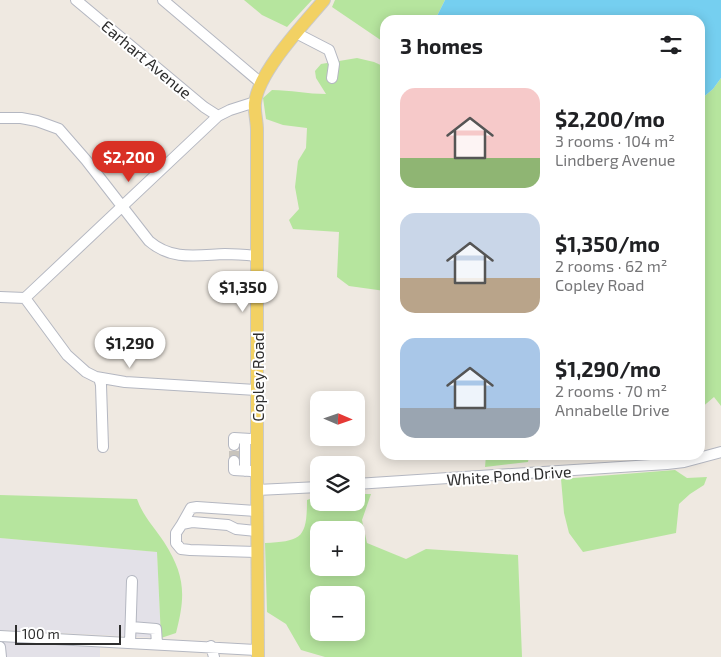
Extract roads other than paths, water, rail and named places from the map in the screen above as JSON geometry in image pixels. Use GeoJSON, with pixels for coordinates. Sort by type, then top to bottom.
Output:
{"type":"FeatureCollection","features":[{"type":"Feature","properties":{"kind":"main road","name":"Copley Road"},"geometry":{"type":"LineString","coordinates":[[258,653],[257,490],[251,471],[251,439],[257,390],[257,130],[255,102],[261,83],[277,57],[324,0]]}},
{"type":"Feature","properties":{"kind":"street","name":"Earhart Avenue"},"geometry":{"type":"LineString","coordinates":[[76,0],[196,101],[218,116]]}},
{"type":"Feature","properties":{"kind":"street"},"geometry":{"type":"LineString","coordinates":[[163,0],[261,83]]}},
{"type":"Feature","properties":{"kind":"street"},"geometry":{"type":"LineString","coordinates":[[296,33],[329,50],[333,56],[334,64],[332,78]]}},
{"type":"Feature","properties":{"kind":"street"},"geometry":{"type":"LineString","coordinates":[[0,297],[25,298],[218,116],[255,102]]}},
{"type":"Feature","properties":{"kind":"street"},"geometry":{"type":"LineString","coordinates":[[0,118],[37,120],[59,129],[86,160],[121,208],[157,248],[180,256],[229,254],[257,256]]}},
{"type":"Feature","properties":{"kind":"street"},"geometry":{"type":"LineString","coordinates":[[25,298],[67,355],[86,372],[99,378],[125,382],[257,390]]}},
{"type":"Feature","properties":{"kind":"street"},"geometry":{"type":"LineString","coordinates":[[99,378],[101,386],[103,447]]}},
{"type":"Feature","properties":{"kind":"street"},"geometry":{"type":"LineString","coordinates":[[234,445],[234,438],[251,439]]}},
{"type":"Feature","properties":{"kind":"street","name":"White Pond Drive"},"geometry":{"type":"LineString","coordinates":[[705,457],[721,452]]}},
{"type":"Feature","properties":{"kind":"street","name":"White Pond Drive"},"geometry":{"type":"LineString","coordinates":[[365,483],[667,464],[690,460]]}},
{"type":"Feature","properties":{"kind":"street"},"geometry":{"type":"LineString","coordinates":[[234,461],[234,470],[251,471]]}},
{"type":"Feature","properties":{"kind":"street"},"geometry":{"type":"LineString","coordinates":[[257,490],[310,487]]}},
{"type":"Feature","properties":{"kind":"street"},"geometry":{"type":"LineString","coordinates":[[257,511],[191,508],[176,533],[176,543],[180,549],[257,552]]}},
{"type":"Feature","properties":{"kind":"street"},"geometry":{"type":"LineString","coordinates":[[182,524],[192,522],[228,525],[236,529],[257,531]]}},
{"type":"Feature","properties":{"kind":"street"},"geometry":{"type":"LineString","coordinates":[[130,643],[132,581]]}},
{"type":"Feature","properties":{"kind":"street"},"geometry":{"type":"LineString","coordinates":[[131,627],[156,629],[157,644]]}},
{"type":"Feature","properties":{"kind":"street"},"geometry":{"type":"LineString","coordinates":[[0,636],[212,646],[258,653]]}},
{"type":"Feature","properties":{"kind":"street"},"geometry":{"type":"LineString","coordinates":[[212,646],[214,657]]}},
{"type":"Feature","properties":{"kind":"street"},"geometry":{"type":"LineString","coordinates":[[0,647],[2,657]]}},
{"type":"Feature","properties":{"kind":"water"},"geometry":{"type":"Polygon","coordinates":[[[445,0],[721,0],[721,78],[705,96],[705,15],[438,15],[445,0]]]}},
{"type":"Feature","properties":{"kind":"tunnel"},"geometry":{"type":"LineString","coordinates":[[234,445],[234,461]]}}]}
